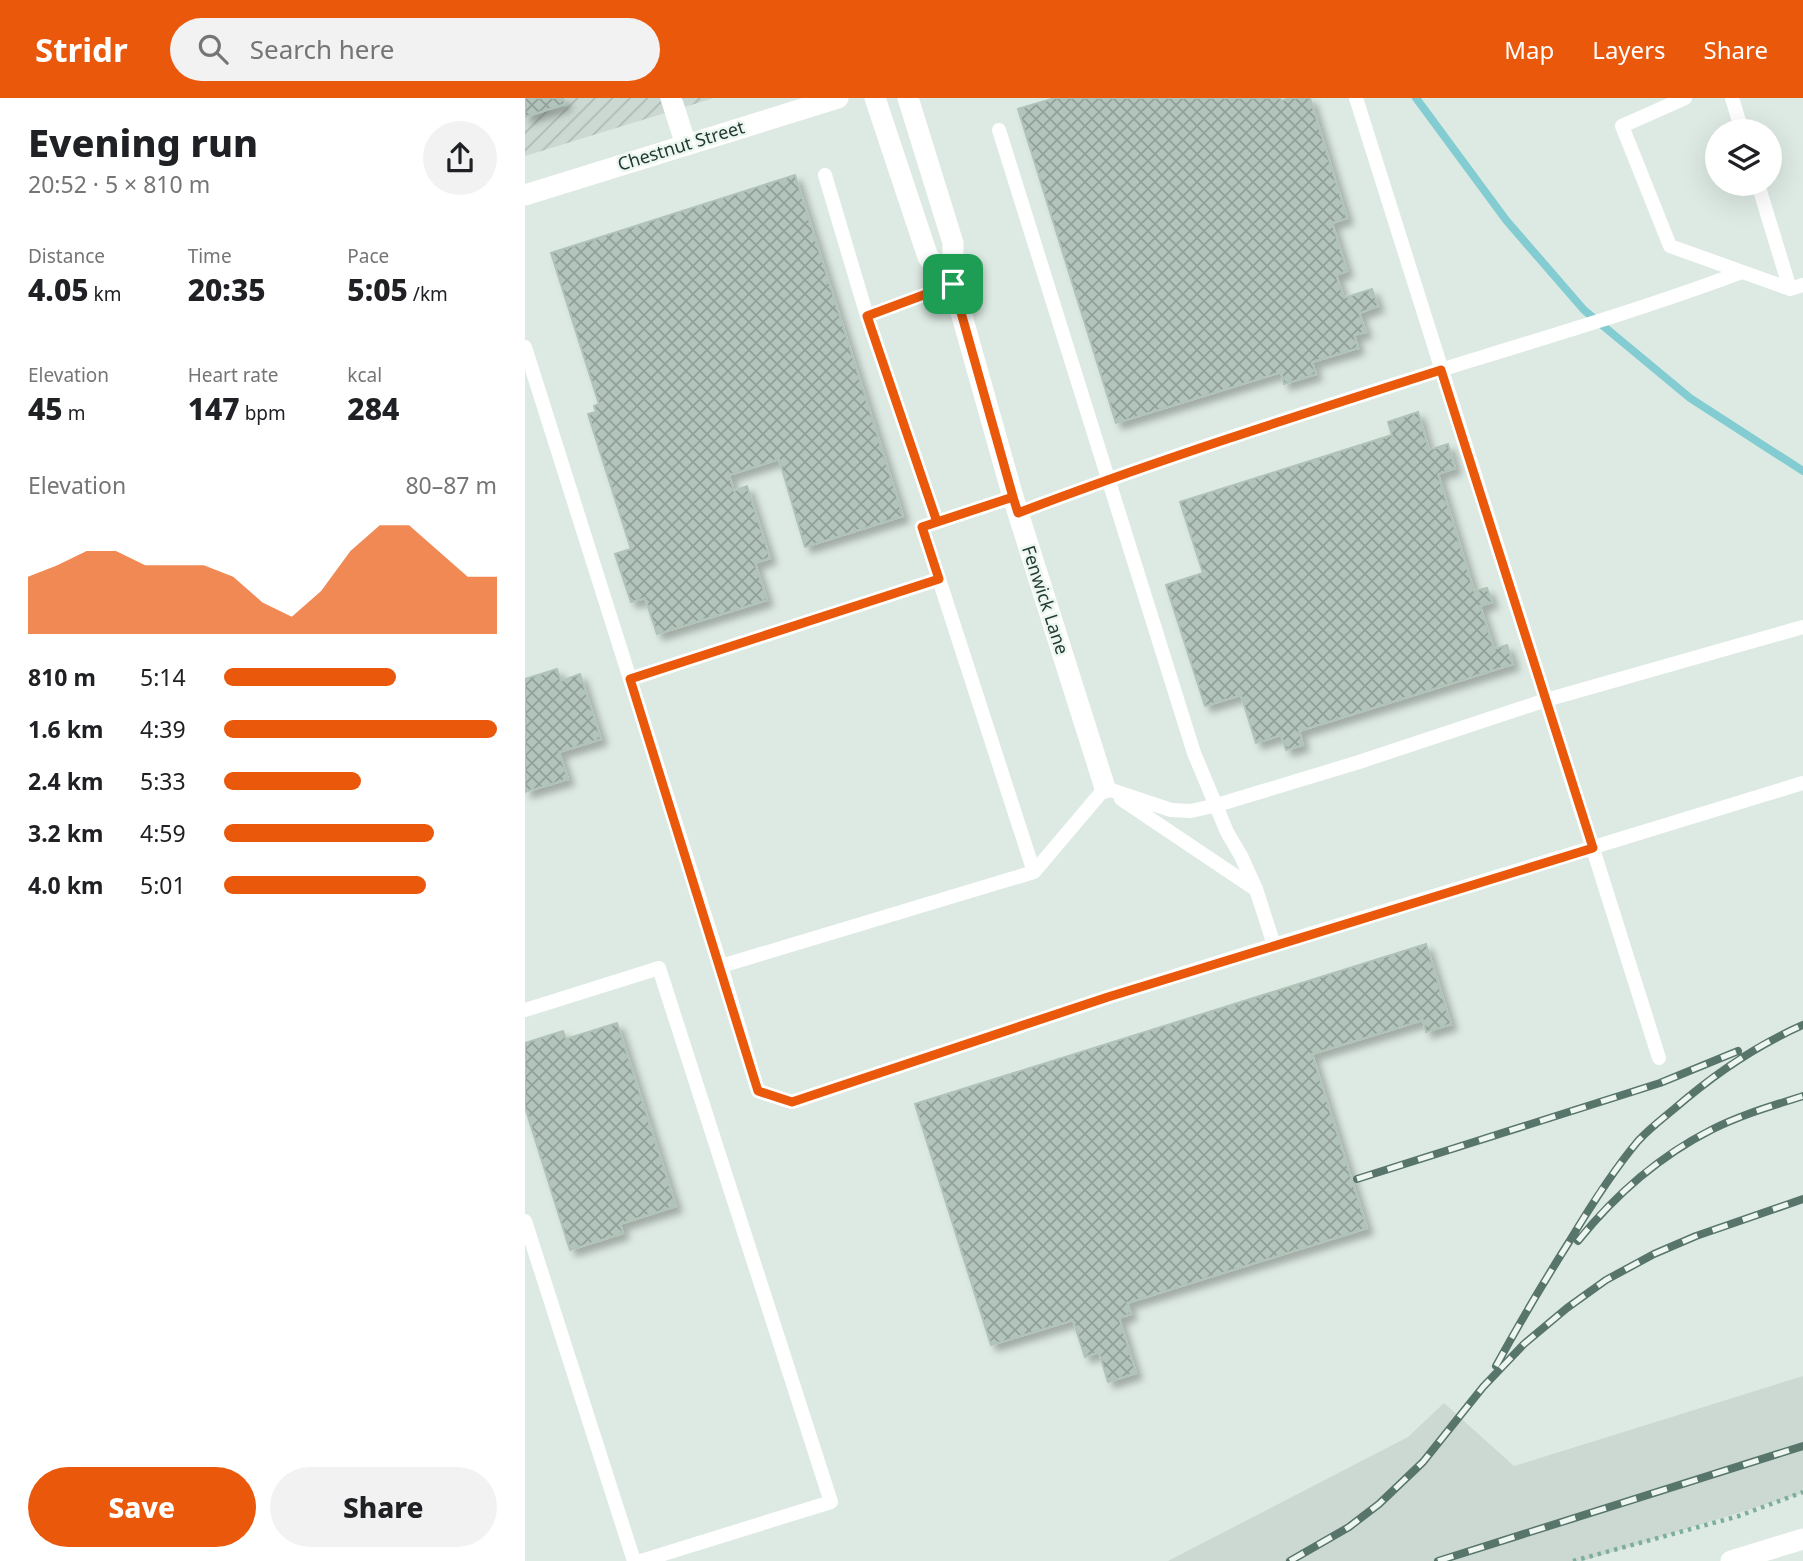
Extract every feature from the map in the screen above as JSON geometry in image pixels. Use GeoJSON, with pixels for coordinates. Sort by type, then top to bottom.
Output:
{"type":"FeatureCollection","features":[{"type":"Feature","properties":{"kind":"street"},"geometry":{"type":"LineString","coordinates":[[671,98],[686,145]]}},
{"type":"Feature","properties":{"kind":"street","name":"Chestnut Street"},"geometry":{"type":"LineString","coordinates":[[525,195],[838,98]]}},
{"type":"Feature","properties":{"kind":"street","name":"Fenwick Lane"},"geometry":{"type":"LineString","coordinates":[[875,98],[928,257],[953,284],[1015,505],[1105,788]]}},
{"type":"Feature","properties":{"kind":"street"},"geometry":{"type":"LineString","coordinates":[[908,98],[953,243],[953,284]]}},
{"type":"Feature","properties":{"kind":"street"},"geometry":{"type":"LineString","coordinates":[[1731,1561],[1803,1539]]}},
{"type":"Feature","properties":{"kind":"lane"},"geometry":{"type":"LineString","coordinates":[[1356,98],[1659,1058]]}},
{"type":"Feature","properties":{"kind":"lane"},"geometry":{"type":"LineString","coordinates":[[1685,98],[1622,126],[1670,246],[1742,272],[1797,287]]}},
{"type":"Feature","properties":{"kind":"lane"},"geometry":{"type":"LineString","coordinates":[[1732,98],[1738,119]]}},
{"type":"Feature","properties":{"kind":"lane"},"geometry":{"type":"LineString","coordinates":[[999,131],[1194,752],[1227,832],[1256,889],[1274,945]]}},
{"type":"Feature","properties":{"kind":"lane"},"geometry":{"type":"LineString","coordinates":[[825,175],[867,316],[937,522]]}},
{"type":"Feature","properties":{"kind":"lane"},"geometry":{"type":"LineString","coordinates":[[1763,196],[1797,287]]}},
{"type":"Feature","properties":{"kind":"lane"},"geometry":{"type":"LineString","coordinates":[[1034,872],[922,527],[1109,480],[1233,436],[1691,291],[1742,272]]}},
{"type":"Feature","properties":{"kind":"lane"},"geometry":{"type":"LineString","coordinates":[[867,316],[953,284]]}},
{"type":"Feature","properties":{"kind":"lane"},"geometry":{"type":"LineString","coordinates":[[525,347],[758,1091],[792,1102],[1108,997],[1803,783]]}},
{"type":"Feature","properties":{"kind":"lane"},"geometry":{"type":"LineString","coordinates":[[630,679],[939,579]]}},
{"type":"Feature","properties":{"kind":"lane"},"geometry":{"type":"LineString","coordinates":[[1105,788],[1171,810],[1191,811],[1359,762],[1546,700],[1803,627]]}},
{"type":"Feature","properties":{"kind":"lane"},"geometry":{"type":"LineString","coordinates":[[720,967],[1034,872],[1105,788]]}},
{"type":"Feature","properties":{"kind":"lane"},"geometry":{"type":"LineString","coordinates":[[1105,788],[1256,889]]}},
{"type":"Feature","properties":{"kind":"lane"},"geometry":{"type":"LineString","coordinates":[[525,1010],[659,968],[831,1502],[641,1561]]}},
{"type":"Feature","properties":{"kind":"lane"},"geometry":{"type":"LineString","coordinates":[[525,1221],[634,1561]]}},
{"type":"Feature","properties":{"kind":"path"},"geometry":{"type":"LineString","coordinates":[[1573,1561],[1739,1516],[1803,1492]]}},
{"type":"Feature","properties":{"kind":"shaded area"},"geometry":{"type":"Polygon","coordinates":[[[525,98],[714,98],[525,156],[525,98]]]}},
{"type":"Feature","properties":{"kind":"shaded area"},"geometry":{"type":"Polygon","coordinates":[[[1803,1376],[1803,1493],[1583,1561],[1168,1561],[1408,1437],[1444,1403],[1514,1466],[1803,1376]]]}},
{"type":"Feature","properties":{"kind":"building"},"geometry":{"type":"Polygon","coordinates":[[[525,98],[563,98],[565,104],[525,117],[525,98]]]}},
{"type":"Feature","properties":{"kind":"building"},"geometry":{"type":"Polygon","coordinates":[[[1055,98],[1280,98],[1281,101],[1310,98],[1347,218],[1332,223],[1347,271],[1336,275],[1344,298],[1372,289],[1378,306],[1359,313],[1366,332],[1354,335],[1358,348],[1312,362],[1316,374],[1284,384],[1281,372],[1116,423],[1018,109],[1055,98]]]}},
{"type":"Feature","properties":{"kind":"building"},"geometry":{"type":"Polygon","coordinates":[[[795,175],[903,516],[805,547],[779,459],[729,475],[734,491],[747,486],[770,558],[755,563],[767,600],[657,634],[645,598],[631,602],[615,554],[631,549],[588,414],[596,412],[594,406],[599,404],[551,253],[795,175]]]}},
{"type":"Feature","properties":{"kind":"building"},"geometry":{"type":"Polygon","coordinates":[[[1418,412],[1429,450],[1448,444],[1455,468],[1438,474],[1474,591],[1487,588],[1492,602],[1480,606],[1494,649],[1507,645],[1513,664],[1299,731],[1303,745],[1286,750],[1281,735],[1256,743],[1241,695],[1205,706],[1166,585],[1203,573],[1180,502],[1392,435],[1388,422],[1418,412]]]}},
{"type":"Feature","properties":{"kind":"building"},"geometry":{"type":"Polygon","coordinates":[[[557,669],[561,681],[580,674],[601,739],[559,752],[568,779],[525,792],[525,679],[557,669]]]}},
{"type":"Feature","properties":{"kind":"building"},"geometry":{"type":"Polygon","coordinates":[[[1426,944],[1451,1024],[1426,1032],[1423,1020],[1312,1054],[1367,1228],[1127,1303],[1131,1314],[1119,1318],[1136,1373],[1108,1382],[1099,1352],[1085,1357],[1073,1320],[991,1345],[915,1104],[1426,944]]]}},
{"type":"Feature","properties":{"kind":"building"},"geometry":{"type":"Polygon","coordinates":[[[617,1023],[676,1206],[620,1224],[623,1233],[570,1250],[525,1107],[525,1043],[563,1031],[566,1039],[617,1023]]]}},
{"type":"Feature","properties":{"kind":"waterway"},"geometry":{"type":"LineString","coordinates":[[1416,98],[1506,220],[1584,310],[1690,398],[1803,471]]}},
{"type":"Feature","properties":{"kind":"railway"},"geometry":{"type":"LineString","coordinates":[[1496,1366],[1585,1216],[1638,1141],[1719,1073],[1768,1042],[1803,1025]]}},
{"type":"Feature","properties":{"kind":"railway"},"geometry":{"type":"LineString","coordinates":[[1357,1179],[1660,1083],[1738,1051]]}},
{"type":"Feature","properties":{"kind":"railway"},"geometry":{"type":"LineString","coordinates":[[1578,1241],[1622,1193],[1673,1152],[1733,1120],[1803,1096]]}},
{"type":"Feature","properties":{"kind":"railway"},"geometry":{"type":"LineString","coordinates":[[1290,1561],[1349,1527],[1379,1504],[1423,1462],[1483,1387],[1524,1344],[1606,1280],[1654,1254],[1696,1236],[1803,1199]]}},
{"type":"Feature","properties":{"kind":"railway"},"geometry":{"type":"LineString","coordinates":[[1438,1561],[1803,1446]]}},
{"type":"Feature","properties":{"kind":"route"},"geometry":{"type":"LineString","coordinates":[[953,284],[867,316],[937,522],[1013,497],[1018,513],[1233,436],[1441,370],[1593,848],[1108,997],[792,1102],[758,1091],[630,679],[939,579],[922,527],[1013,497],[953,284]]}}]}
